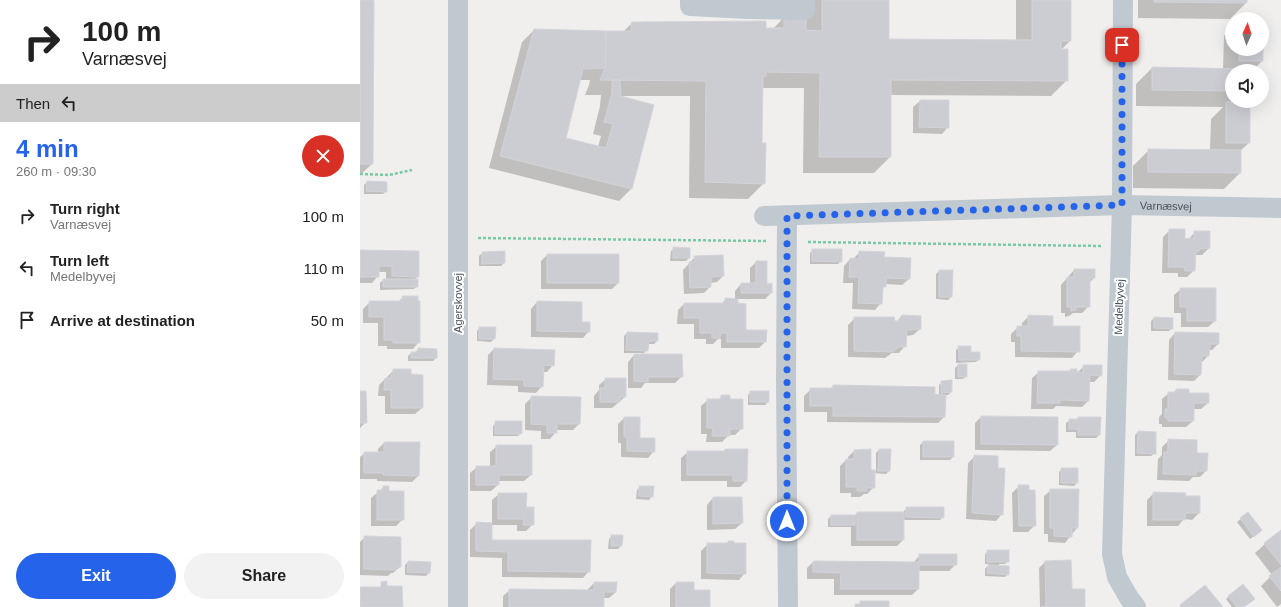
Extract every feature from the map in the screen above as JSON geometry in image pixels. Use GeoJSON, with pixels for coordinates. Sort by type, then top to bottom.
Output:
{"type":"FeatureCollection","features":[{"type":"Feature","properties":{"kind":"street","name":"Agerskovvej"},"geometry":{"type":"LineString","coordinates":[[458,0],[458,607]]}},
{"type":"Feature","properties":{"kind":"street"},"geometry":{"type":"LineString","coordinates":[[690,0],[690,6],[748,4],[805,10],[805,0]]}},
{"type":"Feature","properties":{"kind":"street","name":"Medelbyvej"},"geometry":{"type":"LineString","coordinates":[[1123,0],[1122,205],[1112,554],[1117,577],[1136,607]]}},
{"type":"Feature","properties":{"kind":"street","name":"Varnæsvej"},"geometry":{"type":"LineString","coordinates":[[764,216],[1122,205],[1281,208]]}},
{"type":"Feature","properties":{"kind":"street"},"geometry":{"type":"LineString","coordinates":[[787,216],[786,388],[788,607]]}},
{"type":"Feature","properties":{"kind":"path"},"geometry":{"type":"LineString","coordinates":[[360,174],[389,175],[412,170]]}},
{"type":"Feature","properties":{"kind":"building"},"geometry":{"type":"Polygon","coordinates":[[[360,0],[374,0],[373,164],[360,164],[360,0]]]}},
{"type":"Feature","properties":{"kind":"building"},"geometry":{"type":"Polygon","coordinates":[[[822,0],[889,0],[889,39],[1032,40],[1032,0],[1071,0],[1071,41],[1061,41],[1061,49],[1068,49],[1068,81],[891,80],[891,157],[819,157],[820,73],[766,72],[766,76],[763,76],[762,143],[766,143],[765,184],[705,182],[706,81],[600,80],[605,68],[606,31],[631,31],[632,22],[766,21],[766,28],[784,28],[784,16],[806,17],[806,30],[822,31],[822,0]]]}},
{"type":"Feature","properties":{"kind":"building"},"geometry":{"type":"Polygon","coordinates":[[[1154,0],[1247,0],[1247,3],[1154,2],[1154,0]]]}},
{"type":"Feature","properties":{"kind":"building"},"geometry":{"type":"Polygon","coordinates":[[[534,29],[606,31],[605,68],[583,69],[566,138],[606,148],[613,124],[604,122],[612,93],[612,80],[620,80],[621,96],[654,105],[632,189],[500,156],[534,29]]]}},
{"type":"Feature","properties":{"kind":"building"},"geometry":{"type":"Polygon","coordinates":[[[1239,56],[1263,56],[1263,61],[1239,61],[1239,56]]]}},
{"type":"Feature","properties":{"kind":"building"},"geometry":{"type":"Polygon","coordinates":[[[1152,67],[1225,69],[1225,91],[1152,90],[1152,67]]]}},
{"type":"Feature","properties":{"kind":"building"},"geometry":{"type":"Polygon","coordinates":[[[920,100],[949,100],[949,128],[919,127],[920,100]]]}},
{"type":"Feature","properties":{"kind":"building"},"geometry":{"type":"Polygon","coordinates":[[[1226,108],[1250,108],[1250,143],[1226,143],[1226,108]]]}},
{"type":"Feature","properties":{"kind":"building"},"geometry":{"type":"Polygon","coordinates":[[[1148,149],[1241,150],[1241,173],[1148,172],[1148,149]]]}},
{"type":"Feature","properties":{"kind":"building"},"geometry":{"type":"Polygon","coordinates":[[[367,181],[387,182],[387,192],[366,191],[367,181]]]}},
{"type":"Feature","properties":{"kind":"building"},"geometry":{"type":"Polygon","coordinates":[[[1169,229],[1185,229],[1185,239],[1194,238],[1194,231],[1210,231],[1210,248],[1196,251],[1195,271],[1185,271],[1184,267],[1168,267],[1169,229]]]}},
{"type":"Feature","properties":{"kind":"building"},"geometry":{"type":"Polygon","coordinates":[[[673,247],[690,248],[690,258],[673,258],[673,247]]]}},
{"type":"Feature","properties":{"kind":"building"},"geometry":{"type":"Polygon","coordinates":[[[812,249],[842,249],[842,262],[812,261],[812,249]]]}},
{"type":"Feature","properties":{"kind":"building"},"geometry":{"type":"Polygon","coordinates":[[[360,250],[419,251],[419,277],[392,276],[392,266],[379,266],[379,277],[360,277],[360,250]]]}},
{"type":"Feature","properties":{"kind":"building"},"geometry":{"type":"Polygon","coordinates":[[[505,251],[505,263],[482,264],[482,252],[505,251]]]}},
{"type":"Feature","properties":{"kind":"building"},"geometry":{"type":"Polygon","coordinates":[[[859,251],[885,252],[884,257],[911,258],[910,279],[886,278],[886,287],[883,286],[882,304],[858,303],[859,277],[849,277],[850,258],[859,259],[859,251]]]}},
{"type":"Feature","properties":{"kind":"building"},"geometry":{"type":"Polygon","coordinates":[[[547,254],[619,254],[619,283],[547,283],[547,254]]]}},
{"type":"Feature","properties":{"kind":"building"},"geometry":{"type":"Polygon","coordinates":[[[723,255],[724,276],[711,277],[711,287],[690,288],[689,262],[695,262],[694,256],[723,255]]]}},
{"type":"Feature","properties":{"kind":"building"},"geometry":{"type":"Polygon","coordinates":[[[756,261],[767,261],[767,284],[772,283],[772,293],[741,293],[741,283],[756,283],[756,261]]]}},
{"type":"Feature","properties":{"kind":"building"},"geometry":{"type":"Polygon","coordinates":[[[1074,269],[1095,269],[1095,278],[1090,278],[1090,307],[1076,307],[1076,310],[1071,311],[1071,307],[1067,307],[1067,277],[1074,277],[1074,269]]]}},
{"type":"Feature","properties":{"kind":"building"},"geometry":{"type":"Polygon","coordinates":[[[939,270],[953,270],[952,297],[939,297],[939,270]]]}},
{"type":"Feature","properties":{"kind":"building"},"geometry":{"type":"Polygon","coordinates":[[[383,279],[418,279],[418,287],[383,287],[383,279]]]}},
{"type":"Feature","properties":{"kind":"building"},"geometry":{"type":"Polygon","coordinates":[[[1180,288],[1216,288],[1216,321],[1187,321],[1187,307],[1180,307],[1180,288]]]}},
{"type":"Feature","properties":{"kind":"building"},"geometry":{"type":"Polygon","coordinates":[[[402,296],[418,296],[418,301],[420,301],[420,343],[393,343],[393,340],[384,340],[384,317],[369,317],[369,301],[403,301],[402,296]]]}},
{"type":"Feature","properties":{"kind":"building"},"geometry":{"type":"Polygon","coordinates":[[[725,298],[738,299],[738,303],[746,304],[746,330],[767,330],[766,342],[727,342],[727,333],[721,333],[720,338],[712,338],[712,333],[700,333],[700,318],[684,318],[684,303],[725,303],[725,298]]]}},
{"type":"Feature","properties":{"kind":"building"},"geometry":{"type":"Polygon","coordinates":[[[537,301],[582,302],[582,322],[590,322],[590,332],[537,331],[537,301]]]}},
{"type":"Feature","properties":{"kind":"building"},"geometry":{"type":"Polygon","coordinates":[[[902,315],[921,316],[921,329],[907,330],[906,347],[899,347],[893,352],[854,351],[854,317],[894,317],[895,321],[898,321],[902,315]]]}},
{"type":"Feature","properties":{"kind":"building"},"geometry":{"type":"Polygon","coordinates":[[[1028,315],[1053,316],[1053,326],[1080,326],[1080,352],[1021,351],[1021,336],[1017,336],[1017,326],[1028,326],[1028,315]]]}},
{"type":"Feature","properties":{"kind":"building"},"geometry":{"type":"Polygon","coordinates":[[[1154,317],[1173,318],[1173,329],[1154,328],[1154,317]]]}},
{"type":"Feature","properties":{"kind":"building"},"geometry":{"type":"Polygon","coordinates":[[[479,327],[496,327],[495,339],[479,339],[479,327]]]}},
{"type":"Feature","properties":{"kind":"building"},"geometry":{"type":"Polygon","coordinates":[[[627,332],[658,333],[658,341],[649,341],[648,351],[626,350],[627,332]]]}},
{"type":"Feature","properties":{"kind":"building"},"geometry":{"type":"Polygon","coordinates":[[[1175,332],[1219,333],[1219,344],[1210,344],[1209,356],[1202,356],[1201,375],[1174,374],[1175,332]]]}},
{"type":"Feature","properties":{"kind":"building"},"geometry":{"type":"Polygon","coordinates":[[[958,346],[971,346],[971,352],[980,352],[980,360],[959,360],[958,346]]]}},
{"type":"Feature","properties":{"kind":"building"},"geometry":{"type":"Polygon","coordinates":[[[418,348],[437,349],[437,358],[411,358],[411,352],[418,352],[418,348]]]}},
{"type":"Feature","properties":{"kind":"building"},"geometry":{"type":"Polygon","coordinates":[[[494,348],[555,350],[554,366],[544,365],[543,387],[524,386],[524,380],[493,379],[494,348]]]}},
{"type":"Feature","properties":{"kind":"building"},"geometry":{"type":"Polygon","coordinates":[[[634,354],[682,354],[683,377],[648,377],[648,382],[634,381],[634,354]]]}},
{"type":"Feature","properties":{"kind":"building"},"geometry":{"type":"Polygon","coordinates":[[[958,364],[967,364],[967,377],[958,377],[958,364]]]}},
{"type":"Feature","properties":{"kind":"building"},"geometry":{"type":"Polygon","coordinates":[[[1083,365],[1102,365],[1102,376],[1090,375],[1089,401],[1060,400],[1060,403],[1037,403],[1038,371],[1070,371],[1070,369],[1077,369],[1077,372],[1083,373],[1083,365]]]}},
{"type":"Feature","properties":{"kind":"building"},"geometry":{"type":"Polygon","coordinates":[[[393,369],[411,369],[411,374],[423,375],[423,408],[391,408],[391,390],[384,390],[385,378],[391,378],[391,374],[393,375],[393,369]]]}},
{"type":"Feature","properties":{"kind":"building"},"geometry":{"type":"Polygon","coordinates":[[[605,378],[626,378],[626,397],[620,397],[620,402],[600,402],[600,388],[605,388],[605,378]]]}},
{"type":"Feature","properties":{"kind":"building"},"geometry":{"type":"Polygon","coordinates":[[[952,380],[952,392],[941,393],[941,381],[952,380]]]}},
{"type":"Feature","properties":{"kind":"building"},"geometry":{"type":"Polygon","coordinates":[[[833,385],[935,387],[935,394],[946,395],[945,417],[833,416],[833,406],[810,406],[810,388],[833,388],[833,385]]]}},
{"type":"Feature","properties":{"kind":"building"},"geometry":{"type":"Polygon","coordinates":[[[1176,389],[1189,389],[1189,393],[1209,393],[1209,403],[1194,403],[1194,421],[1168,421],[1168,418],[1165,418],[1165,409],[1168,409],[1168,392],[1176,392],[1176,389]]]}},
{"type":"Feature","properties":{"kind":"building"},"geometry":{"type":"Polygon","coordinates":[[[360,391],[366,391],[367,423],[360,423],[360,391]]]}},
{"type":"Feature","properties":{"kind":"building"},"geometry":{"type":"Polygon","coordinates":[[[750,391],[769,391],[769,402],[750,402],[750,391]]]}},
{"type":"Feature","properties":{"kind":"building"},"geometry":{"type":"Polygon","coordinates":[[[721,395],[730,395],[730,399],[743,399],[743,429],[730,429],[730,436],[712,436],[713,428],[707,428],[707,399],[721,399],[721,395]]]}},
{"type":"Feature","properties":{"kind":"building"},"geometry":{"type":"Polygon","coordinates":[[[531,396],[581,397],[580,424],[557,424],[557,433],[547,433],[547,425],[531,424],[531,396]]]}},
{"type":"Feature","properties":{"kind":"building"},"geometry":{"type":"Polygon","coordinates":[[[981,416],[1058,417],[1058,445],[981,444],[981,416]]]}},
{"type":"Feature","properties":{"kind":"building"},"geometry":{"type":"Polygon","coordinates":[[[624,417],[640,417],[640,438],[655,438],[655,452],[627,451],[627,437],[624,437],[624,417]]]}},
{"type":"Feature","properties":{"kind":"building"},"geometry":{"type":"Polygon","coordinates":[[[1078,417],[1101,417],[1100,435],[1078,435],[1078,429],[1069,429],[1069,419],[1078,419],[1078,417]]]}},
{"type":"Feature","properties":{"kind":"building"},"geometry":{"type":"Polygon","coordinates":[[[495,421],[522,421],[522,434],[495,434],[495,421]]]}},
{"type":"Feature","properties":{"kind":"building"},"geometry":{"type":"Polygon","coordinates":[[[1138,431],[1156,432],[1156,454],[1137,453],[1138,431]]]}},
{"type":"Feature","properties":{"kind":"building"},"geometry":{"type":"Polygon","coordinates":[[[1168,439],[1197,440],[1197,453],[1208,453],[1207,471],[1196,471],[1196,475],[1163,474],[1164,452],[1168,452],[1168,439]]]}},
{"type":"Feature","properties":{"kind":"building"},"geometry":{"type":"Polygon","coordinates":[[[923,441],[954,441],[954,457],[923,457],[923,441]]]}},
{"type":"Feature","properties":{"kind":"building"},"geometry":{"type":"Polygon","coordinates":[[[384,442],[420,442],[419,476],[364,473],[364,452],[384,452],[384,442]]]}},
{"type":"Feature","properties":{"kind":"building"},"geometry":{"type":"Polygon","coordinates":[[[496,445],[532,445],[532,475],[499,475],[499,485],[476,485],[476,466],[496,466],[496,445]]]}},
{"type":"Feature","properties":{"kind":"building"},"geometry":{"type":"Polygon","coordinates":[[[725,449],[748,449],[747,481],[733,481],[733,475],[687,475],[687,451],[725,451],[725,449]]]}},
{"type":"Feature","properties":{"kind":"building"},"geometry":{"type":"Polygon","coordinates":[[[871,449],[871,470],[875,470],[875,488],[867,488],[867,491],[857,491],[857,487],[846,487],[846,459],[854,459],[854,450],[871,449]]]}},
{"type":"Feature","properties":{"kind":"building"},"geometry":{"type":"Polygon","coordinates":[[[879,449],[891,449],[890,471],[878,471],[879,449]]]}},
{"type":"Feature","properties":{"kind":"building"},"geometry":{"type":"Polygon","coordinates":[[[974,455],[998,456],[998,468],[1005,468],[1003,515],[972,513],[974,455]]]}},
{"type":"Feature","properties":{"kind":"building"},"geometry":{"type":"Polygon","coordinates":[[[1061,468],[1078,468],[1078,483],[1061,483],[1061,468]]]}},
{"type":"Feature","properties":{"kind":"building"},"geometry":{"type":"Polygon","coordinates":[[[1018,485],[1029,485],[1029,490],[1035,490],[1036,526],[1019,526],[1018,485]]]}},
{"type":"Feature","properties":{"kind":"building"},"geometry":{"type":"Polygon","coordinates":[[[383,486],[389,486],[389,491],[404,491],[404,520],[377,520],[377,490],[383,490],[383,486]]]}},
{"type":"Feature","properties":{"kind":"building"},"geometry":{"type":"Polygon","coordinates":[[[639,486],[654,486],[653,497],[639,496],[639,486]]]}},
{"type":"Feature","properties":{"kind":"building"},"geometry":{"type":"Polygon","coordinates":[[[1050,489],[1079,489],[1078,528],[1072,528],[1072,537],[1054,536],[1054,528],[1050,528],[1050,489]]]}},
{"type":"Feature","properties":{"kind":"building"},"geometry":{"type":"Polygon","coordinates":[[[1153,492],[1186,493],[1185,496],[1200,496],[1200,513],[1185,513],[1185,520],[1153,520],[1153,492]]]}},
{"type":"Feature","properties":{"kind":"building"},"geometry":{"type":"Polygon","coordinates":[[[498,493],[527,493],[526,507],[534,507],[534,525],[523,525],[524,519],[498,519],[498,493]]]}},
{"type":"Feature","properties":{"kind":"building"},"geometry":{"type":"Polygon","coordinates":[[[713,497],[742,497],[743,523],[713,524],[713,497]]]}},
{"type":"Feature","properties":{"kind":"building"},"geometry":{"type":"Polygon","coordinates":[[[906,507],[944,507],[944,518],[906,517],[906,507]]]}},
{"type":"Feature","properties":{"kind":"building"},"geometry":{"type":"Polygon","coordinates":[[[857,512],[904,512],[904,540],[857,540],[857,512]]]}},
{"type":"Feature","properties":{"kind":"building"},"geometry":{"type":"Polygon","coordinates":[[[1248,512],[1262,530],[1254,537],[1240,518],[1248,512]]]}},
{"type":"Feature","properties":{"kind":"building"},"geometry":{"type":"Polygon","coordinates":[[[831,515],[855,515],[855,525],[831,525],[831,515]]]}},
{"type":"Feature","properties":{"kind":"building"},"geometry":{"type":"Polygon","coordinates":[[[476,522],[492,523],[492,540],[591,540],[590,572],[508,571],[508,552],[476,551],[476,522]]]}},
{"type":"Feature","properties":{"kind":"building"},"geometry":{"type":"Polygon","coordinates":[[[1281,530],[1281,565],[1264,543],[1281,530]]]}},
{"type":"Feature","properties":{"kind":"building"},"geometry":{"type":"Polygon","coordinates":[[[611,535],[623,535],[622,546],[611,546],[611,535]]]}},
{"type":"Feature","properties":{"kind":"building"},"geometry":{"type":"Polygon","coordinates":[[[364,536],[401,537],[401,567],[396,567],[396,570],[364,569],[364,536]]]}},
{"type":"Feature","properties":{"kind":"building"},"geometry":{"type":"Polygon","coordinates":[[[728,541],[734,541],[734,543],[746,543],[746,574],[707,573],[707,543],[728,543],[728,541]]]}},
{"type":"Feature","properties":{"kind":"building"},"geometry":{"type":"Polygon","coordinates":[[[987,550],[1009,550],[1009,562],[987,562],[987,550]]]}},
{"type":"Feature","properties":{"kind":"building"},"geometry":{"type":"Polygon","coordinates":[[[919,554],[957,554],[957,565],[919,565],[919,589],[840,589],[841,573],[813,572],[813,561],[919,562],[919,554]]]}},
{"type":"Feature","properties":{"kind":"building"},"geometry":{"type":"Polygon","coordinates":[[[1071,560],[1072,589],[1085,589],[1085,607],[1041,607],[1046,606],[1045,561],[1071,560]]]}},
{"type":"Feature","properties":{"kind":"building"},"geometry":{"type":"Polygon","coordinates":[[[408,561],[431,562],[430,573],[407,572],[408,561]]]}},
{"type":"Feature","properties":{"kind":"building"},"geometry":{"type":"Polygon","coordinates":[[[988,565],[1009,566],[1009,575],[987,573],[988,565]]]}},
{"type":"Feature","properties":{"kind":"building"},"geometry":{"type":"Polygon","coordinates":[[[1281,567],[1281,591],[1269,576],[1281,567]]]}},
{"type":"Feature","properties":{"kind":"building"},"geometry":{"type":"Polygon","coordinates":[[[387,581],[387,586],[402,586],[403,607],[360,607],[360,587],[381,587],[381,582],[387,581]]]}},
{"type":"Feature","properties":{"kind":"building"},"geometry":{"type":"Polygon","coordinates":[[[594,582],[617,582],[616,592],[604,592],[604,607],[509,607],[509,589],[594,590],[594,582]]]}},
{"type":"Feature","properties":{"kind":"building"},"geometry":{"type":"Polygon","coordinates":[[[676,582],[694,582],[694,590],[710,590],[710,607],[676,607],[676,582]]]}},
{"type":"Feature","properties":{"kind":"building"},"geometry":{"type":"Polygon","coordinates":[[[1243,584],[1255,599],[1244,607],[1237,607],[1228,596],[1243,584]]]}},
{"type":"Feature","properties":{"kind":"building"},"geometry":{"type":"Polygon","coordinates":[[[1205,585],[1223,607],[1181,607],[1180,605],[1205,585]]]}},
{"type":"Feature","properties":{"kind":"building"},"geometry":{"type":"Polygon","coordinates":[[[860,601],[889,601],[889,607],[855,607],[855,604],[860,604],[860,601]]]}},
{"type":"Feature","properties":{"kind":"route"},"geometry":{"type":"LineString","coordinates":[[787,521],[787,216],[1122,205],[1122,45]]}}]}
